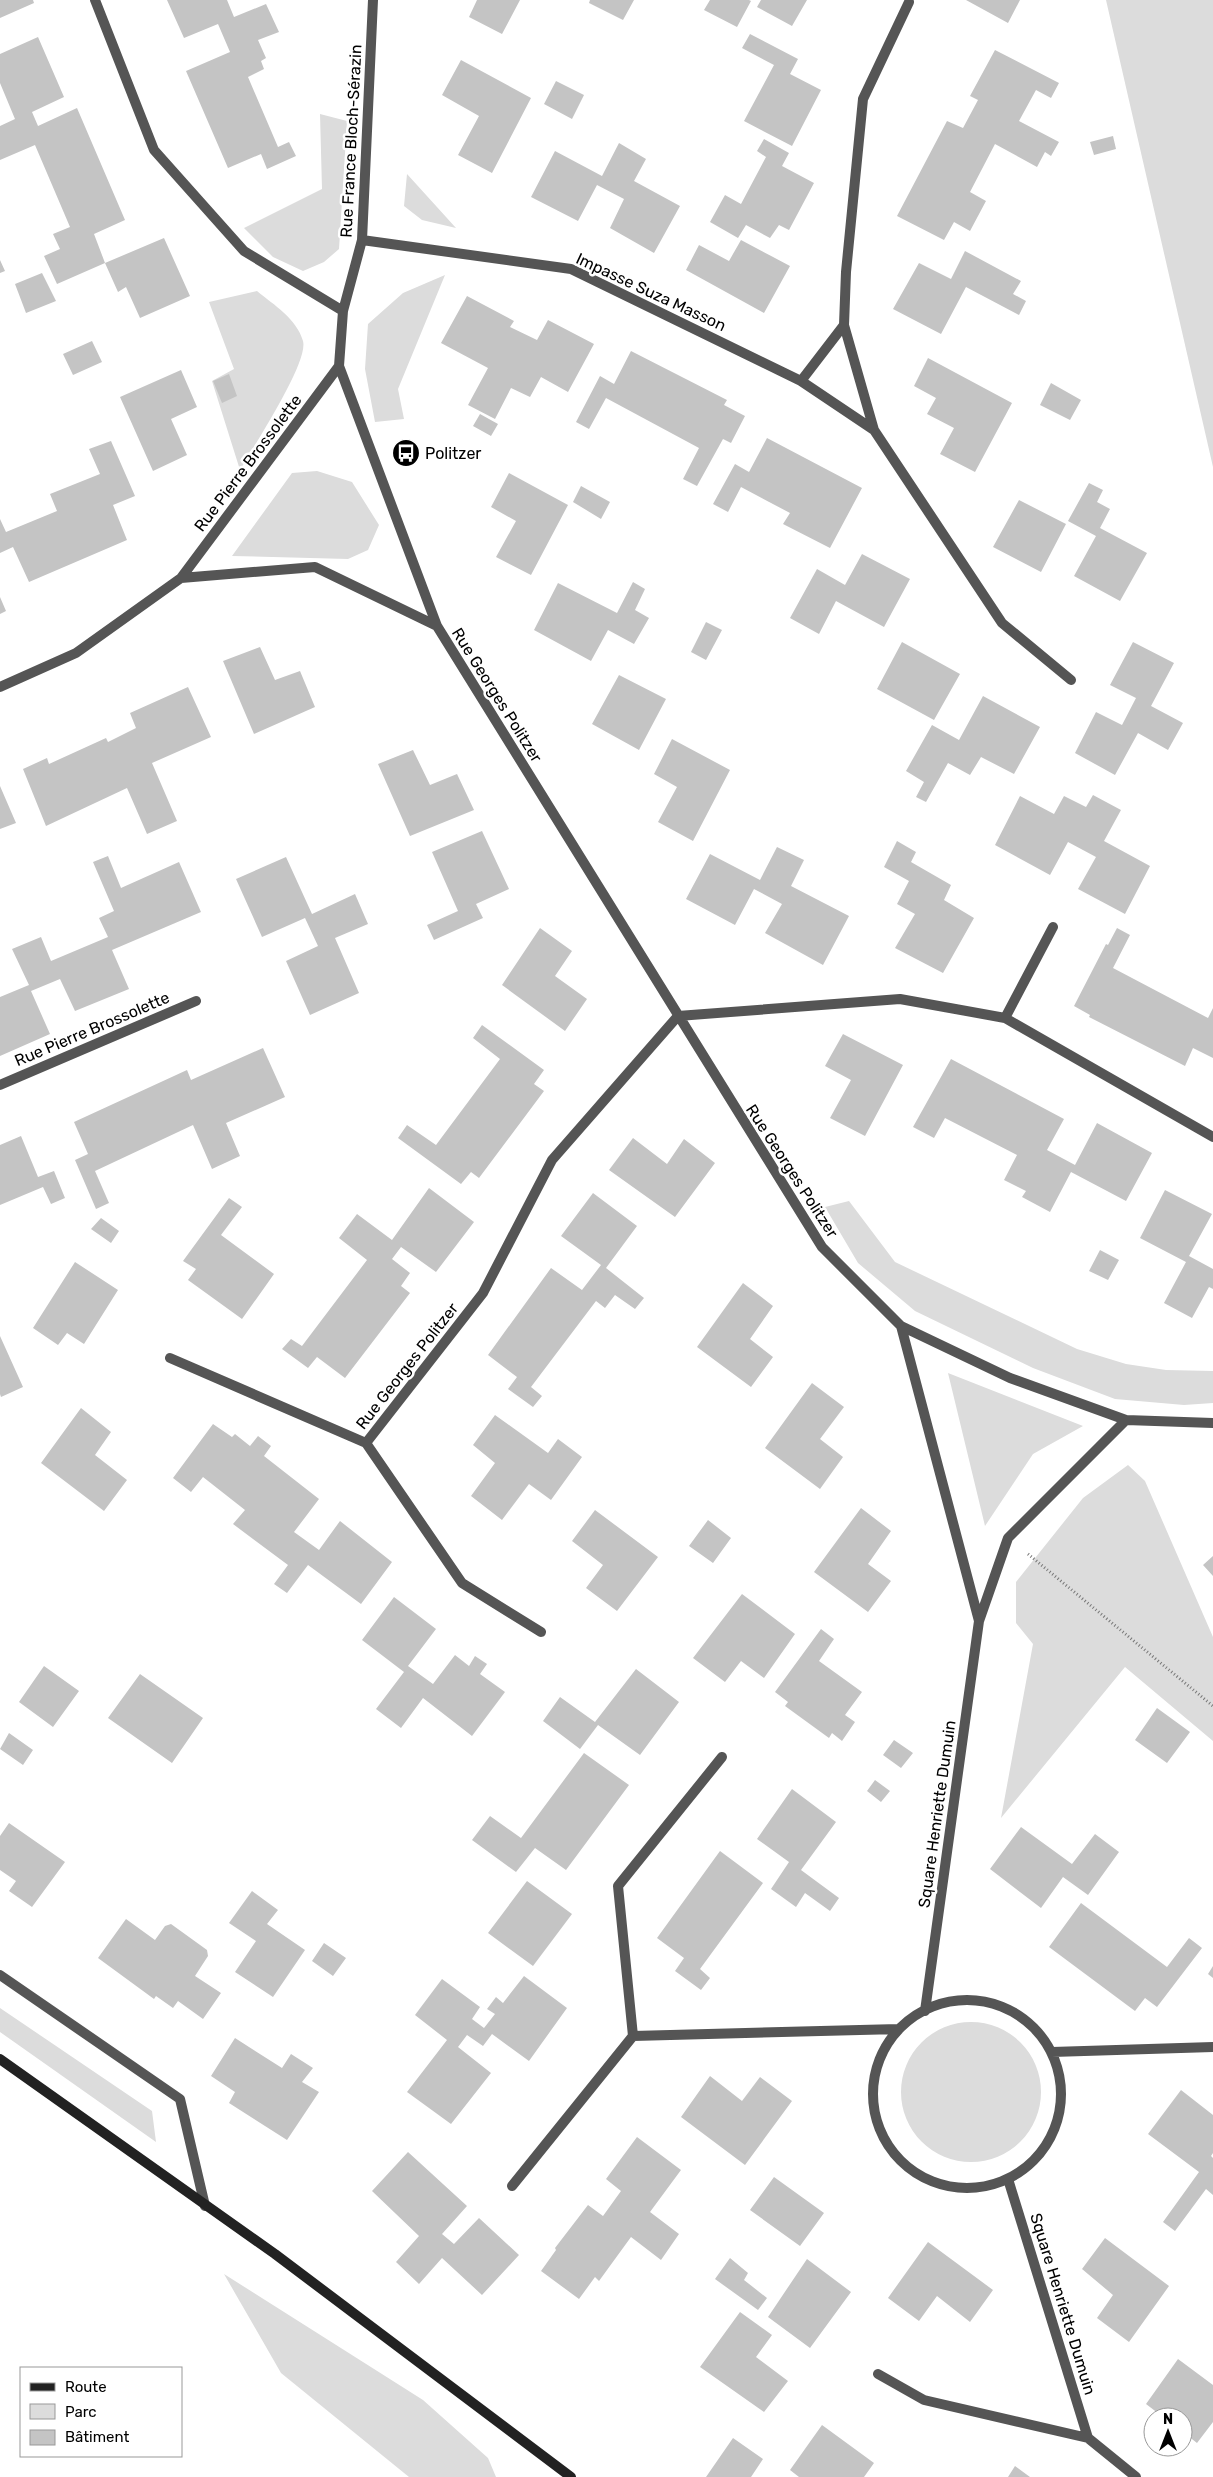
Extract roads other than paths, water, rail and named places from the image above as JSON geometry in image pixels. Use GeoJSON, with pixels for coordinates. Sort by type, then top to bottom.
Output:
{"type":"FeatureCollection","features":[{"type":"Feature","properties":{"kind":"main road"},"geometry":{"type":"LineString","coordinates":[[0,2059],[275,2254],[571,2477]]}},
{"type":"Feature","properties":{"kind":"street"},"geometry":{"type":"LineString","coordinates":[[95,0],[154,150],[244,251],[344,311]]}},
{"type":"Feature","properties":{"kind":"street","name":"Rue France Bloch-Sérazin"},"geometry":{"type":"LineString","coordinates":[[339,366],[344,311],[362,240],[373,0]]}},
{"type":"Feature","properties":{"kind":"street","name":"Impasse Suza Masson"},"geometry":{"type":"LineString","coordinates":[[909,2],[863,99],[846,272],[844,325],[874,430],[1002,623],[1072,680]]}},
{"type":"Feature","properties":{"kind":"street","name":"Impasse Suza Masson"},"geometry":{"type":"LineString","coordinates":[[362,240],[571,269],[801,380],[874,430]]}},
{"type":"Feature","properties":{"kind":"street"},"geometry":{"type":"LineString","coordinates":[[801,380],[844,325]]}},
{"type":"Feature","properties":{"kind":"street","name":"Rue Pierre Brossolette"},"geometry":{"type":"LineString","coordinates":[[0,687],[76,653],[182,578],[339,366]]}},
{"type":"Feature","properties":{"kind":"street","name":"Rue Georges Politzer"},"geometry":{"type":"LineString","coordinates":[[339,366],[437,626],[822,1247],[901,1326],[1010,1378],[1126,1420],[1213,1423]]}},
{"type":"Feature","properties":{"kind":"street"},"geometry":{"type":"LineString","coordinates":[[182,578],[315,567],[437,626]]}},
{"type":"Feature","properties":{"kind":"street"},"geometry":{"type":"LineString","coordinates":[[1005,1018],[1053,927]]}},
{"type":"Feature","properties":{"kind":"street"},"geometry":{"type":"LineString","coordinates":[[678,1016],[900,999],[1005,1018],[1213,1137]]}},
{"type":"Feature","properties":{"kind":"street","name":"Rue Pierre Brossolette"},"geometry":{"type":"LineString","coordinates":[[0,1085],[196,1001]]}},
{"type":"Feature","properties":{"kind":"street","name":"Rue Georges Politzer"},"geometry":{"type":"LineString","coordinates":[[366,1443],[483,1294],[552,1160],[678,1016]]}},
{"type":"Feature","properties":{"kind":"street"},"geometry":{"type":"LineString","coordinates":[[901,1326],[979,1621]]}},
{"type":"Feature","properties":{"kind":"street","name":"Rue Georges Politzer"},"geometry":{"type":"LineString","coordinates":[[170,1358],[366,1443],[462,1583],[541,1632]]}},
{"type":"Feature","properties":{"kind":"street"},"geometry":{"type":"LineString","coordinates":[[979,1621],[1008,1538],[1126,1420]]}},
{"type":"Feature","properties":{"kind":"street","name":"Square Henriette Dumuin"},"geometry":{"type":"LineString","coordinates":[[926,2011],[979,1621]]}},
{"type":"Feature","properties":{"kind":"street"},"geometry":{"type":"LineString","coordinates":[[512,2186],[633,2036],[618,1886],[722,1757]]}},
{"type":"Feature","properties":{"kind":"street"},"geometry":{"type":"LineString","coordinates":[[0,1975],[180,2099],[205,2206]]}},
{"type":"Feature","properties":{"kind":"street"},"geometry":{"type":"LineString","coordinates":[[968,2000],[993,2004],[1017,2014],[1037,2031],[1052,2052],[1061,2080],[1060,2110],[1051,2139],[1033,2162],[1008,2179],[977,2188],[944,2186],[914,2172],[890,2149],[876,2120],[873,2087],[881,2056],[899,2029],[919,2013],[926,2011],[968,2000]]}},
{"type":"Feature","properties":{"kind":"street"},"geometry":{"type":"LineString","coordinates":[[633,2036],[899,2029]]}},
{"type":"Feature","properties":{"kind":"street"},"geometry":{"type":"LineString","coordinates":[[1052,2052],[1213,2047]]}},
{"type":"Feature","properties":{"kind":"street","name":"Square Henriette Dumuin"},"geometry":{"type":"LineString","coordinates":[[1008,2179],[1088,2438]]}},
{"type":"Feature","properties":{"kind":"street"},"geometry":{"type":"LineString","coordinates":[[878,2374],[924,2400],[1088,2438],[1136,2477]]}},
{"type":"Feature","properties":{"kind":"place","name":"Politzer"},"geometry":{"type":"Point","coordinates":[406,453]}}]}
